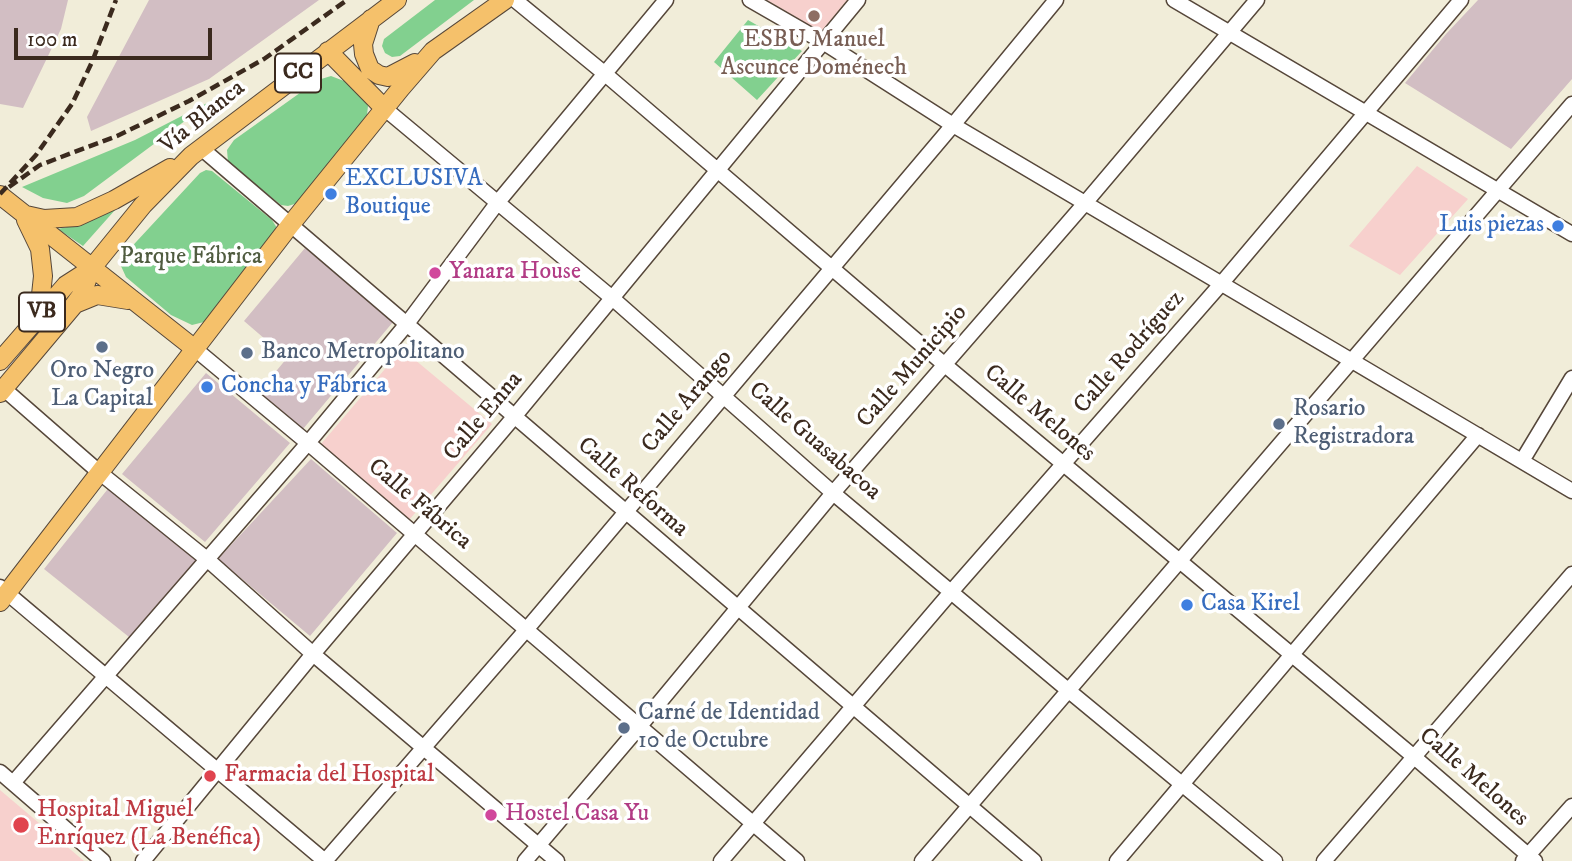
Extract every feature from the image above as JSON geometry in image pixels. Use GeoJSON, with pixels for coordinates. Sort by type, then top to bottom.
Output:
{"type":"FeatureCollection","features":[{"type":"Feature","properties":{"kind":"main road","name":"Vía Blanca"},"geometry":{"type":"LineString","coordinates":[[0,361],[66,285],[91,269],[143,205],[196,152],[397,0]]}},
{"type":"Feature","properties":{"kind":"main road"},"geometry":{"type":"LineString","coordinates":[[379,75],[388,77],[398,73],[505,0]]}},
{"type":"Feature","properties":{"kind":"main road"},"geometry":{"type":"LineString","coordinates":[[372,19],[363,44],[370,69],[401,88]]}},
{"type":"Feature","properties":{"kind":"main road","name":"Calle Guasabacoa"},"geometry":{"type":"LineString","coordinates":[[328,51],[384,108]]}},
{"type":"Feature","properties":{"kind":"main road"},"geometry":{"type":"LineString","coordinates":[[2,594],[291,224],[433,51]]}},
{"type":"Feature","properties":{"kind":"main road"},"geometry":{"type":"LineString","coordinates":[[23,214],[44,219],[77,217],[114,200],[196,152]]}},
{"type":"Feature","properties":{"kind":"main road","name":"Calle Fábrica"},"geometry":{"type":"LineString","coordinates":[[0,195],[195,349]]}},
{"type":"Feature","properties":{"kind":"main road"},"geometry":{"type":"LineString","coordinates":[[23,214],[40,249],[43,276],[40,304],[28,329]]}},
{"type":"Feature","properties":{"kind":"main road","name":"Vía Blanca"},"geometry":{"type":"LineString","coordinates":[[2,391],[74,305],[82,294],[91,269]]}},
{"type":"Feature","properties":{"kind":"main road"},"geometry":{"type":"LineString","coordinates":[[74,305],[97,295],[132,301]]}},
{"type":"Feature","properties":{"kind":"street","name":"Calle Melones"},"geometry":{"type":"LineString","coordinates":[[515,0],[945,365],[1413,756],[1529,859]]}},
{"type":"Feature","properties":{"kind":"street"},"geometry":{"type":"LineString","coordinates":[[13,783],[308,443],[406,325],[498,202],[666,0]]}},
{"type":"Feature","properties":{"kind":"street"},"geometry":{"type":"LineString","coordinates":[[750,0],[823,42],[953,125],[1572,491]]}},
{"type":"Feature","properties":{"kind":"street","name":"Calle Enna"},"geometry":{"type":"LineString","coordinates":[[143,861],[858,0]]}},
{"type":"Feature","properties":{"kind":"street","name":"Calle Arango"},"geometry":{"type":"LineString","coordinates":[[325,861],[526,630],[1056,0]]}},
{"type":"Feature","properties":{"kind":"street"},"geometry":{"type":"LineString","coordinates":[[1174,0],[1572,234]]}},
{"type":"Feature","properties":{"kind":"street","name":"Calle Municipio"},"geometry":{"type":"LineString","coordinates":[[525,861],[833,493],[1257,0]]}},
{"type":"Feature","properties":{"kind":"street","name":"Calle Rodríguez"},"geometry":{"type":"LineString","coordinates":[[721,861],[951,592],[1221,284],[1461,0]]}},
{"type":"Feature","properties":{"kind":"street"},"geometry":{"type":"LineString","coordinates":[[922,861],[1572,104]]}},
{"type":"Feature","properties":{"kind":"street","name":"Calle Guasabacoa"},"geometry":{"type":"LineString","coordinates":[[384,108],[611,297],[833,493],[1275,861]]}},
{"type":"Feature","properties":{"kind":"street","name":"Calle Reforma"},"geometry":{"type":"LineString","coordinates":[[196,152],[291,224],[1034,861]]}},
{"type":"Feature","properties":{"kind":"street","name":"Calle Fábrica"},"geometry":{"type":"LineString","coordinates":[[195,349],[416,534],[797,861]]}},
{"type":"Feature","properties":{"kind":"street"},"geometry":{"type":"LineString","coordinates":[[1522,461],[1572,378]]}},
{"type":"Feature","properties":{"kind":"street"},"geometry":{"type":"LineString","coordinates":[[2,391],[208,560],[313,654],[557,861]]}},
{"type":"Feature","properties":{"kind":"street"},"geometry":{"type":"LineString","coordinates":[[1117,861],[1478,435]]}},
{"type":"Feature","properties":{"kind":"street"},"geometry":{"type":"LineString","coordinates":[[1324,861],[1572,574]]}},
{"type":"Feature","properties":{"kind":"street"},"geometry":{"type":"LineString","coordinates":[[2,594],[325,861]]}},
{"type":"Feature","properties":{"kind":"street"},"geometry":{"type":"LineString","coordinates":[[0,772],[103,861]]}},
{"type":"Feature","properties":{"kind":"street"},"geometry":{"type":"LineString","coordinates":[[1529,859],[1572,806]]}},
{"type":"Feature","properties":{"kind":"shaded area"},"geometry":{"type":"Polygon","coordinates":[[[0,0],[68,0],[61,29],[23,108],[0,104],[0,0]]]}},
{"type":"Feature","properties":{"kind":"shaded area"},"geometry":{"type":"Polygon","coordinates":[[[149,0],[319,0],[209,79],[91,131],[87,117],[149,0]]]}},
{"type":"Feature","properties":{"kind":"shaded area","name":"ESBU Manuel Ascunce Doménech"},"geometry":{"type":"Polygon","coordinates":[[[767,0],[847,0],[821,32],[767,0]]]}},
{"type":"Feature","properties":{"kind":"shaded area"},"geometry":{"type":"Polygon","coordinates":[[[1478,0],[1572,0],[1572,79],[1511,149],[1405,83],[1478,0]]]}},
{"type":"Feature","properties":{"kind":"shaded area"},"geometry":{"type":"Polygon","coordinates":[[[1417,166],[1468,199],[1400,275],[1349,246],[1417,166]]]}},
{"type":"Feature","properties":{"kind":"shaded area"},"geometry":{"type":"Polygon","coordinates":[[[305,248],[393,322],[303,429],[259,392],[287,358],[244,321],[305,248]]]}},
{"type":"Feature","properties":{"kind":"shaded area"},"geometry":{"type":"Polygon","coordinates":[[[402,349],[492,424],[409,520],[321,444],[402,349]]]}},
{"type":"Feature","properties":{"kind":"shaded area"},"geometry":{"type":"Polygon","coordinates":[[[206,373],[290,443],[205,542],[122,474],[206,373]]]}},
{"type":"Feature","properties":{"kind":"shaded area"},"geometry":{"type":"Polygon","coordinates":[[[311,459],[397,533],[310,636],[218,559],[311,459]]]}},
{"type":"Feature","properties":{"kind":"shaded area"},"geometry":{"type":"Polygon","coordinates":[[[111,485],[198,558],[129,637],[44,569],[111,485]]]}},
{"type":"Feature","properties":{"kind":"shaded area","name":"Hospital Miguel Enríquez (La Benéfica)"},"geometry":{"type":"Polygon","coordinates":[[[0,790],[84,861],[0,861],[0,790]]]}},
{"type":"Feature","properties":{"kind":"green space"},"geometry":{"type":"Polygon","coordinates":[[[435,0],[474,0],[400,56],[392,57],[385,53],[382,46],[384,39],[435,0]]]}},
{"type":"Feature","properties":{"kind":"green space"},"geometry":{"type":"Polygon","coordinates":[[[748,20],[802,51],[757,100],[714,62],[748,20]]]}},
{"type":"Feature","properties":{"kind":"green space","name":"Parque Fábrica"},"geometry":{"type":"Polygon","coordinates":[[[331,76],[344,81],[364,97],[368,106],[367,115],[301,202],[281,205],[228,162],[227,150],[234,140],[318,80],[331,76]]]}},
{"type":"Feature","properties":{"kind":"green space"},"geometry":{"type":"Polygon","coordinates":[[[213,100],[84,196],[67,203],[43,198],[22,187],[135,140],[213,100]]]}},
{"type":"Feature","properties":{"kind":"green space","name":"Parque Fábrica"},"geometry":{"type":"Polygon","coordinates":[[[212,171],[272,220],[277,228],[209,317],[204,322],[192,325],[171,315],[126,277],[121,266],[124,255],[200,173],[212,171]]]}},
{"type":"Feature","properties":{"kind":"green space"},"geometry":{"type":"Polygon","coordinates":[[[123,201],[83,246],[58,229],[76,225],[123,201]]]}},
{"type":"Feature","properties":{"kind":"railway"},"geometry":{"type":"LineString","coordinates":[[0,194],[36,155],[72,104],[116,0]]}},
{"type":"Feature","properties":{"kind":"railway"},"geometry":{"type":"LineString","coordinates":[[9,187],[40,165],[117,136],[189,101],[264,59],[347,0]]}},
{"type":"Feature","properties":{"kind":"place","name":"ESBU Manuel Ascunce Doménech"},"geometry":{"type":"Point","coordinates":[814,16]}},
{"type":"Feature","properties":{"kind":"place","name":"EXCLUSIVA Boutique"},"geometry":{"type":"Point","coordinates":[331,194]}},
{"type":"Feature","properties":{"kind":"place","name":"Luis piezas"},"geometry":{"type":"Point","coordinates":[1558,226]}},
{"type":"Feature","properties":{"kind":"place","name":"Yanara House"},"geometry":{"type":"Point","coordinates":[435,273]}},
{"type":"Feature","properties":{"kind":"place","name":"Oro Negro La Capital"},"geometry":{"type":"Point","coordinates":[102,347]}},
{"type":"Feature","properties":{"kind":"place","name":"Banco Metropolitano"},"geometry":{"type":"Point","coordinates":[247,353]}},
{"type":"Feature","properties":{"kind":"place","name":"Concha y Fábrica"},"geometry":{"type":"Point","coordinates":[207,387]}},
{"type":"Feature","properties":{"kind":"place","name":"Rosario Registradora"},"geometry":{"type":"Point","coordinates":[1279,424]}},
{"type":"Feature","properties":{"kind":"place","name":"Casa Kirel"},"geometry":{"type":"Point","coordinates":[1187,605]}},
{"type":"Feature","properties":{"kind":"place","name":"Carné de Identidad 10 de Octubre"},"geometry":{"type":"Point","coordinates":[624,728]}},
{"type":"Feature","properties":{"kind":"place","name":"Farmacia del Hospital"},"geometry":{"type":"Point","coordinates":[210,776]}},
{"type":"Feature","properties":{"kind":"place","name":"Hostel Casa Yu"},"geometry":{"type":"Point","coordinates":[491,815]}},
{"type":"Feature","properties":{"kind":"place","name":"Hospital Miguel Enríquez (La Benéfica)"},"geometry":{"type":"Point","coordinates":[21,825]}}]}
